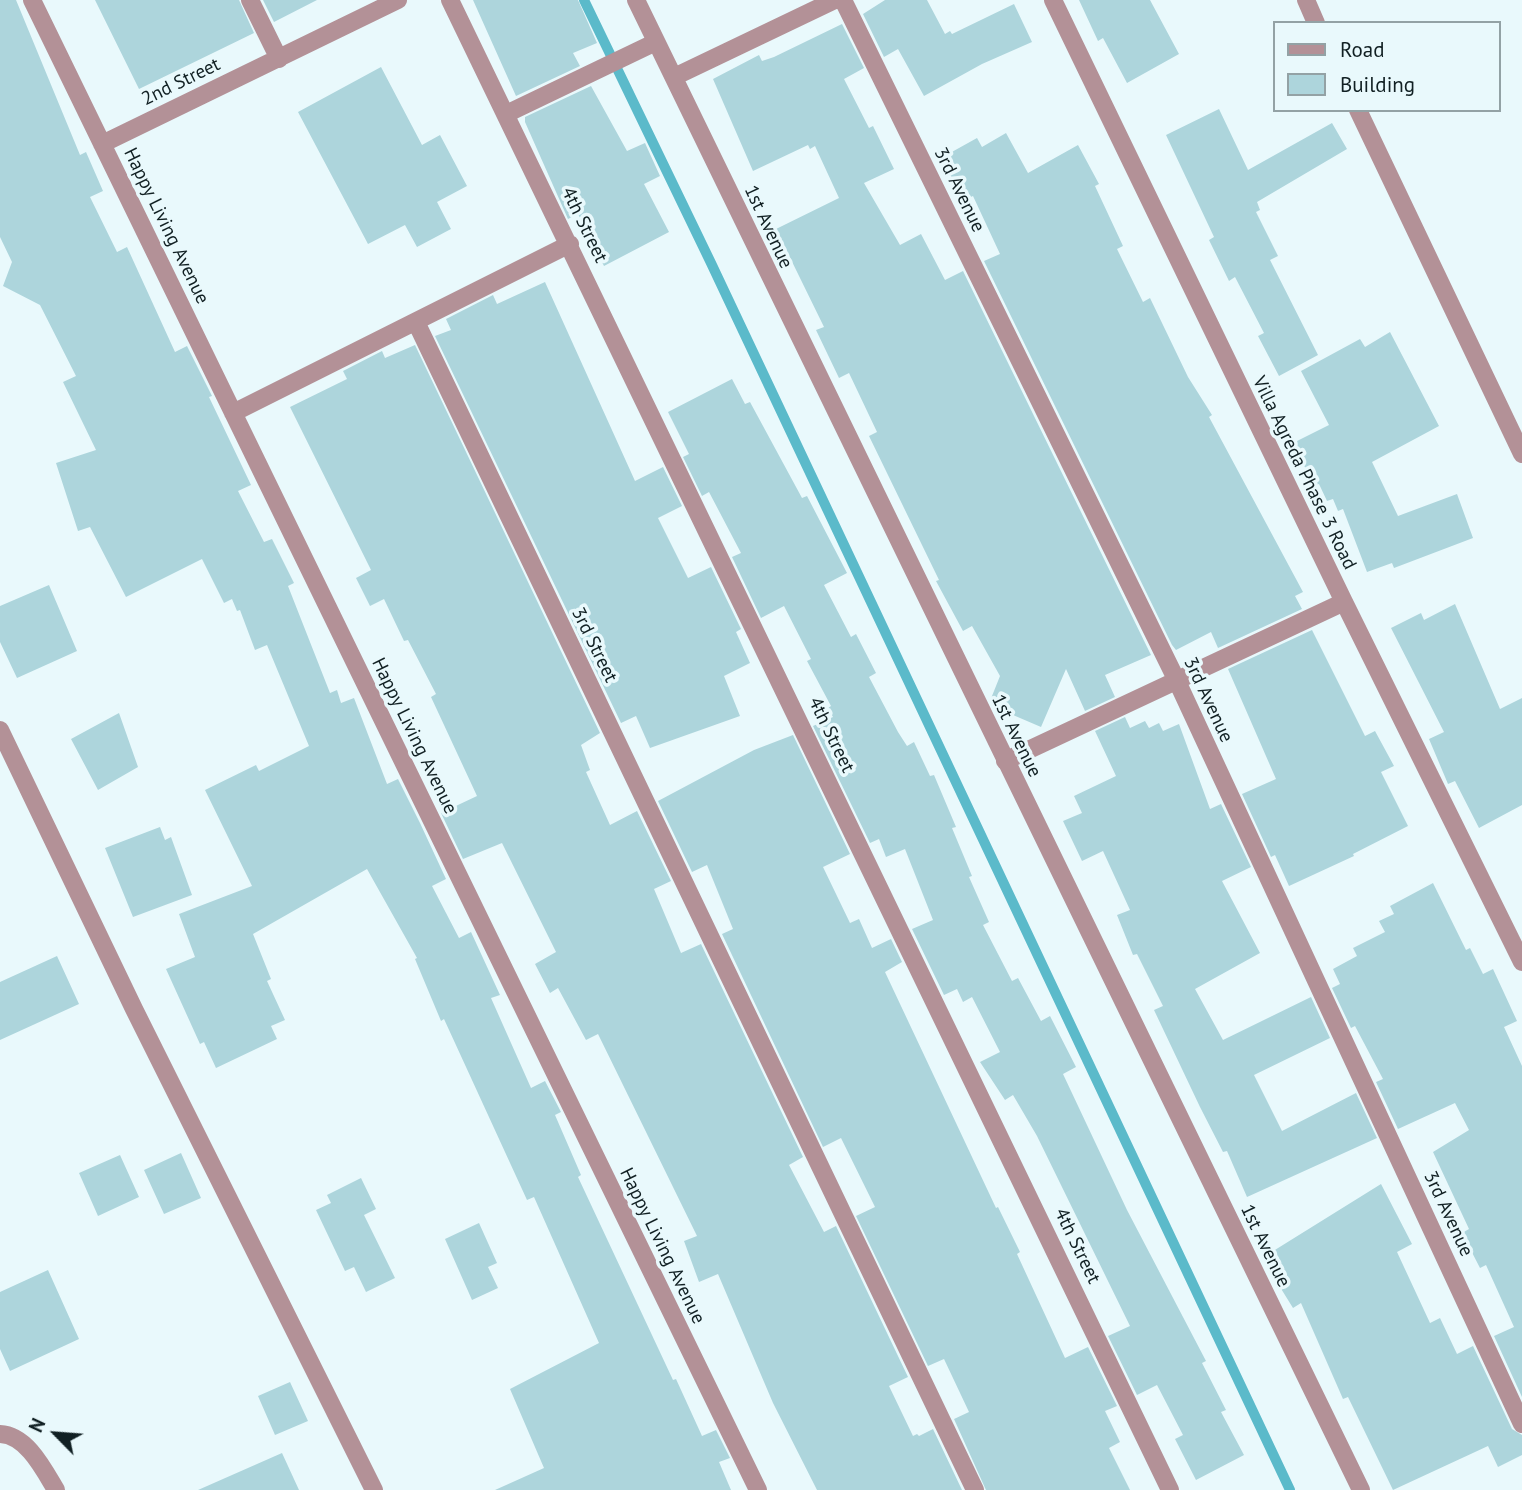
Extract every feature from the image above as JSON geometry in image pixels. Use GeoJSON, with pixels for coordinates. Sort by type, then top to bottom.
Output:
{"type":"FeatureCollection","features":[{"type":"Feature","properties":{"kind":"street","name":"Happy Living Avenue"},"geometry":{"type":"LineString","coordinates":[[32,0],[758,1490]]}},
{"type":"Feature","properties":{"kind":"street"},"geometry":{"type":"LineString","coordinates":[[250,0],[279,59]]}},
{"type":"Feature","properties":{"kind":"street","name":"2nd Street"},"geometry":{"type":"LineString","coordinates":[[102,144],[398,0]]}},
{"type":"Feature","properties":{"kind":"street","name":"4th Street"},"geometry":{"type":"LineString","coordinates":[[450,0],[570,243],[1170,1490]]}},
{"type":"Feature","properties":{"kind":"street","name":"1st Avenue"},"geometry":{"type":"LineString","coordinates":[[636,0],[1361,1490]]}},
{"type":"Feature","properties":{"kind":"street"},"geometry":{"type":"LineString","coordinates":[[674,77],[835,0]]}},
{"type":"Feature","properties":{"kind":"street","name":"3rd Avenue"},"geometry":{"type":"LineString","coordinates":[[843,0],[1176,679],[1522,1424]]}},
{"type":"Feature","properties":{"kind":"street","name":"Villa Agreda Phase 3 Road"},"geometry":{"type":"LineString","coordinates":[[1053,0],[1344,603],[1522,962]]}},
{"type":"Feature","properties":{"kind":"street"},"geometry":{"type":"LineString","coordinates":[[1306,0],[1316,21]]}},
{"type":"Feature","properties":{"kind":"street"},"geometry":{"type":"LineString","coordinates":[[506,114],[656,42]]}},
{"type":"Feature","properties":{"kind":"street"},"geometry":{"type":"LineString","coordinates":[[1359,112],[1522,454]]}},
{"type":"Feature","properties":{"kind":"street"},"geometry":{"type":"LineString","coordinates":[[233,413],[570,243]]}},
{"type":"Feature","properties":{"kind":"street","name":"3rd Street"},"geometry":{"type":"LineString","coordinates":[[416,322],[975,1490]]}},
{"type":"Feature","properties":{"kind":"street"},"geometry":{"type":"LineString","coordinates":[[1005,761],[1344,603]]}},
{"type":"Feature","properties":{"kind":"street"},"geometry":{"type":"LineString","coordinates":[[0,730],[134,1009],[374,1490]]}},
{"type":"Feature","properties":{"kind":"street"},"geometry":{"type":"LineString","coordinates":[[0,1434],[19,1441],[36,1458],[56,1490]]}},
{"type":"Feature","properties":{"kind":"building"},"geometry":{"type":"Polygon","coordinates":[[[0,0],[16,0],[80,155],[86,152],[103,191],[90,197],[117,252],[127,247],[175,352],[187,346],[212,396],[209,397],[251,485],[238,491],[264,542],[272,539],[294,583],[288,586],[330,693],[337,690],[341,703],[354,698],[387,784],[398,779],[446,879],[432,886],[459,938],[471,932],[500,995],[491,998],[531,1088],[545,1081],[561,1112],[555,1115],[581,1175],[578,1177],[673,1380],[676,1379],[702,1436],[716,1430],[730,1458],[719,1462],[731,1490],[495,1490],[544,1468],[510,1389],[599,1343],[534,1197],[527,1200],[444,1019],[441,1021],[415,959],[417,958],[367,869],[253,934],[271,979],[267,981],[285,1020],[271,1026],[277,1039],[216,1068],[204,1042],[200,1044],[166,969],[195,957],[179,914],[252,886],[205,790],[256,765],[259,771],[309,746],[267,645],[255,650],[240,610],[237,611],[232,599],[224,603],[202,559],[126,597],[90,527],[78,531],[56,463],[96,450],[63,382],[76,376],[40,305],[3,286],[12,262],[0,237],[0,0]]]}},
{"type":"Feature","properties":{"kind":"building"},"geometry":{"type":"Polygon","coordinates":[[[95,0],[239,0],[254,33],[139,89],[95,0]]]}},
{"type":"Feature","properties":{"kind":"building"},"geometry":{"type":"Polygon","coordinates":[[[263,0],[317,0],[274,22],[263,0]]]}},
{"type":"Feature","properties":{"kind":"building"},"geometry":{"type":"Polygon","coordinates":[[[473,0],[578,0],[597,43],[573,53],[580,66],[516,96],[473,0]]]}},
{"type":"Feature","properties":{"kind":"building"},"geometry":{"type":"Polygon","coordinates":[[[885,0],[927,0],[945,34],[950,31],[952,34],[1014,4],[1032,42],[982,64],[924,96],[898,49],[884,57],[863,14],[885,0]]]}},
{"type":"Feature","properties":{"kind":"building"},"geometry":{"type":"Polygon","coordinates":[[[1079,0],[1150,0],[1179,54],[1127,83],[1103,38],[1098,41],[1079,0]]]}},
{"type":"Feature","properties":{"kind":"building"},"geometry":{"type":"Polygon","coordinates":[[[842,24],[864,68],[844,79],[869,128],[873,126],[894,169],[864,183],[900,245],[921,234],[945,280],[963,271],[1151,655],[1105,675],[1115,697],[1085,711],[1066,669],[1041,727],[992,706],[990,701],[1000,676],[972,626],[963,631],[936,581],[939,580],[869,436],[877,432],[849,373],[839,378],[816,330],[824,327],[776,229],[839,198],[815,146],[810,149],[808,145],[753,171],[713,79],[759,55],[762,61],[774,57],[842,24]]]}},
{"type":"Feature","properties":{"kind":"building"},"geometry":{"type":"Polygon","coordinates":[[[381,67],[422,145],[440,135],[467,186],[437,202],[451,229],[417,247],[405,225],[368,244],[298,112],[381,67]]]}},
{"type":"Feature","properties":{"kind":"building"},"geometry":{"type":"Polygon","coordinates":[[[591,86],[627,151],[645,143],[660,176],[644,184],[669,232],[604,266],[578,214],[568,219],[525,122],[525,117],[591,86]]]}},
{"type":"Feature","properties":{"kind":"building"},"geometry":{"type":"Polygon","coordinates":[[[1219,109],[1248,170],[1332,123],[1347,149],[1257,202],[1260,210],[1256,212],[1278,256],[1270,260],[1318,355],[1279,376],[1258,336],[1264,333],[1235,277],[1229,281],[1209,240],[1214,237],[1166,135],[1219,109]]]}},
{"type":"Feature","properties":{"kind":"building"},"geometry":{"type":"Polygon","coordinates":[[[1006,133],[1028,173],[1078,145],[1099,184],[1095,186],[1123,246],[1117,249],[1143,302],[1150,298],[1188,377],[1212,415],[1209,417],[1303,592],[1295,596],[1302,609],[1218,648],[1211,632],[1176,650],[1172,645],[984,261],[1000,254],[973,196],[964,200],[941,158],[977,138],[982,147],[1006,133]]]}},
{"type":"Feature","properties":{"kind":"building"},"geometry":{"type":"Polygon","coordinates":[[[545,282],[635,481],[663,467],[682,506],[658,518],[688,578],[711,567],[741,629],[736,632],[750,663],[724,676],[740,716],[650,748],[636,716],[621,723],[435,336],[451,330],[446,319],[493,295],[497,304],[545,282]]]}},
{"type":"Feature","properties":{"kind":"building"},"geometry":{"type":"Polygon","coordinates":[[[1390,332],[1439,426],[1372,462],[1398,516],[1457,494],[1473,538],[1394,568],[1392,563],[1367,572],[1343,509],[1338,511],[1333,499],[1327,501],[1319,484],[1314,486],[1293,443],[1329,425],[1301,371],[1360,339],[1365,347],[1390,332]]]}},
{"type":"Feature","properties":{"kind":"building"},"geometry":{"type":"Polygon","coordinates":[[[415,345],[600,733],[581,745],[590,770],[586,772],[610,825],[637,811],[671,881],[654,889],[681,953],[701,944],[803,1157],[789,1165],[824,1232],[836,1226],[908,1377],[889,1386],[913,1436],[933,1429],[962,1490],[817,1490],[773,1403],[718,1274],[699,1282],[684,1241],[697,1236],[598,1034],[586,1040],[558,988],[550,993],[535,964],[556,952],[502,843],[463,859],[441,813],[477,796],[431,697],[436,694],[408,640],[404,641],[384,599],[370,606],[356,578],[371,570],[290,407],[347,379],[343,371],[382,351],[385,358],[415,345]]]}},
{"type":"Feature","properties":{"kind":"building"},"geometry":{"type":"Polygon","coordinates":[[[732,379],[745,404],[750,402],[802,498],[807,496],[847,573],[824,585],[851,637],[856,634],[876,673],[869,677],[898,732],[907,746],[914,742],[930,776],[934,775],[956,827],[952,828],[972,876],[969,877],[989,922],[983,925],[1012,981],[1018,978],[1041,1021],[1050,1016],[1076,1067],[1063,1074],[1127,1210],[1206,1361],[1202,1363],[1226,1410],[1221,1412],[1244,1455],[1196,1480],[1175,1439],[1183,1435],[1157,1385],[1137,1395],[1108,1336],[1130,1326],[1037,1136],[1013,1095],[1005,1100],[980,1062],[1000,1052],[972,997],[963,1002],[957,989],[944,995],[912,929],[933,920],[905,849],[886,857],[879,839],[870,843],[813,726],[833,717],[828,708],[831,706],[807,661],[811,659],[784,606],[761,618],[732,557],[741,553],[709,492],[702,496],[683,457],[689,454],[668,412],[732,379]]]}},
{"type":"Feature","properties":{"kind":"building"},"geometry":{"type":"Polygon","coordinates":[[[49,585],[77,651],[17,678],[0,642],[0,606],[49,585]]]}},
{"type":"Feature","properties":{"kind":"building"},"geometry":{"type":"Polygon","coordinates":[[[1455,604],[1500,709],[1522,698],[1522,805],[1479,828],[1455,781],[1448,784],[1429,739],[1444,732],[1391,628],[1421,613],[1424,620],[1455,604]]]}},
{"type":"Feature","properties":{"kind":"building"},"geometry":{"type":"Polygon","coordinates":[[[1312,630],[1365,736],[1375,731],[1394,766],[1381,772],[1408,826],[1353,854],[1354,856],[1289,886],[1275,855],[1271,857],[1242,794],[1276,779],[1228,669],[1312,630]]]}},
{"type":"Feature","properties":{"kind":"building"},"geometry":{"type":"Polygon","coordinates":[[[119,713],[138,767],[98,790],[71,739],[119,713]]]}},
{"type":"Feature","properties":{"kind":"building"},"geometry":{"type":"Polygon","coordinates":[[[1125,717],[1130,728],[1145,721],[1149,728],[1159,723],[1163,731],[1179,724],[1210,809],[1221,804],[1251,867],[1222,881],[1260,953],[1195,989],[1223,1040],[1311,997],[1330,1038],[1254,1075],[1282,1131],[1356,1093],[1377,1138],[1247,1197],[1227,1151],[1223,1152],[1154,1010],[1163,1006],[1137,954],[1133,955],[1117,915],[1130,910],[1103,851],[1082,861],[1063,821],[1082,813],[1074,796],[1116,776],[1095,731],[1125,717]]]}},
{"type":"Feature","properties":{"kind":"building"},"geometry":{"type":"Polygon","coordinates":[[[793,735],[850,854],[823,867],[850,923],[859,919],[872,948],[891,939],[902,962],[885,972],[996,1208],[998,1207],[1020,1252],[1017,1254],[1065,1358],[1088,1347],[1117,1406],[1105,1411],[1120,1442],[1109,1448],[1130,1490],[986,1490],[954,1419],[969,1412],[944,1359],[928,1366],[856,1216],[875,1207],[841,1138],[823,1147],[722,934],[733,929],[707,865],[692,872],[658,801],[754,750],[793,735]]]}},
{"type":"Feature","properties":{"kind":"building"},"geometry":{"type":"Polygon","coordinates":[[[160,827],[165,840],[171,837],[192,895],[133,917],[105,848],[160,827]]]}},
{"type":"Feature","properties":{"kind":"building"},"geometry":{"type":"Polygon","coordinates":[[[1433,883],[1466,950],[1470,948],[1483,974],[1493,969],[1517,1021],[1504,1027],[1522,1066],[1522,1397],[1494,1336],[1514,1327],[1486,1265],[1480,1268],[1462,1233],[1469,1229],[1433,1152],[1469,1130],[1455,1103],[1398,1129],[1376,1082],[1383,1079],[1355,1026],[1351,1028],[1332,988],[1340,984],[1333,969],[1357,956],[1353,948],[1385,932],[1379,921],[1394,914],[1390,906],[1433,883]]]}},
{"type":"Feature","properties":{"kind":"building"},"geometry":{"type":"Polygon","coordinates":[[[57,956],[79,1004],[0,1040],[0,982],[57,956]]]}},
{"type":"Feature","properties":{"kind":"building"},"geometry":{"type":"Polygon","coordinates":[[[181,1153],[201,1198],[164,1214],[144,1170],[181,1153]]]}},
{"type":"Feature","properties":{"kind":"building"},"geometry":{"type":"Polygon","coordinates":[[[120,1155],[139,1197],[98,1216],[79,1173],[120,1155]]]}},
{"type":"Feature","properties":{"kind":"building"},"geometry":{"type":"Polygon","coordinates":[[[361,1178],[376,1209],[364,1215],[395,1278],[366,1292],[354,1267],[345,1271],[316,1210],[331,1203],[327,1195],[361,1178]]]}},
{"type":"Feature","properties":{"kind":"building"},"geometry":{"type":"Polygon","coordinates":[[[1381,1184],[1412,1244],[1397,1252],[1430,1323],[1440,1318],[1457,1354],[1473,1346],[1512,1429],[1522,1435],[1522,1455],[1498,1467],[1488,1446],[1393,1490],[1348,1397],[1343,1399],[1301,1303],[1293,1308],[1262,1258],[1381,1184]]]}},
{"type":"Feature","properties":{"kind":"building"},"geometry":{"type":"Polygon","coordinates":[[[479,1223],[497,1263],[488,1267],[498,1288],[472,1300],[445,1239],[479,1223]]]}},
{"type":"Feature","properties":{"kind":"building"},"geometry":{"type":"Polygon","coordinates":[[[48,1270],[79,1339],[10,1371],[0,1349],[0,1292],[48,1270]]]}},
{"type":"Feature","properties":{"kind":"building"},"geometry":{"type":"Polygon","coordinates":[[[290,1382],[308,1421],[275,1435],[258,1396],[290,1382]]]}},
{"type":"Feature","properties":{"kind":"building"},"geometry":{"type":"Polygon","coordinates":[[[282,1453],[299,1490],[198,1490],[282,1453]]]}},
{"type":"Feature","properties":{"kind":"waterway"},"geometry":{"type":"LineString","coordinates":[[584,0],[711,263],[1290,1490]]}}]}
